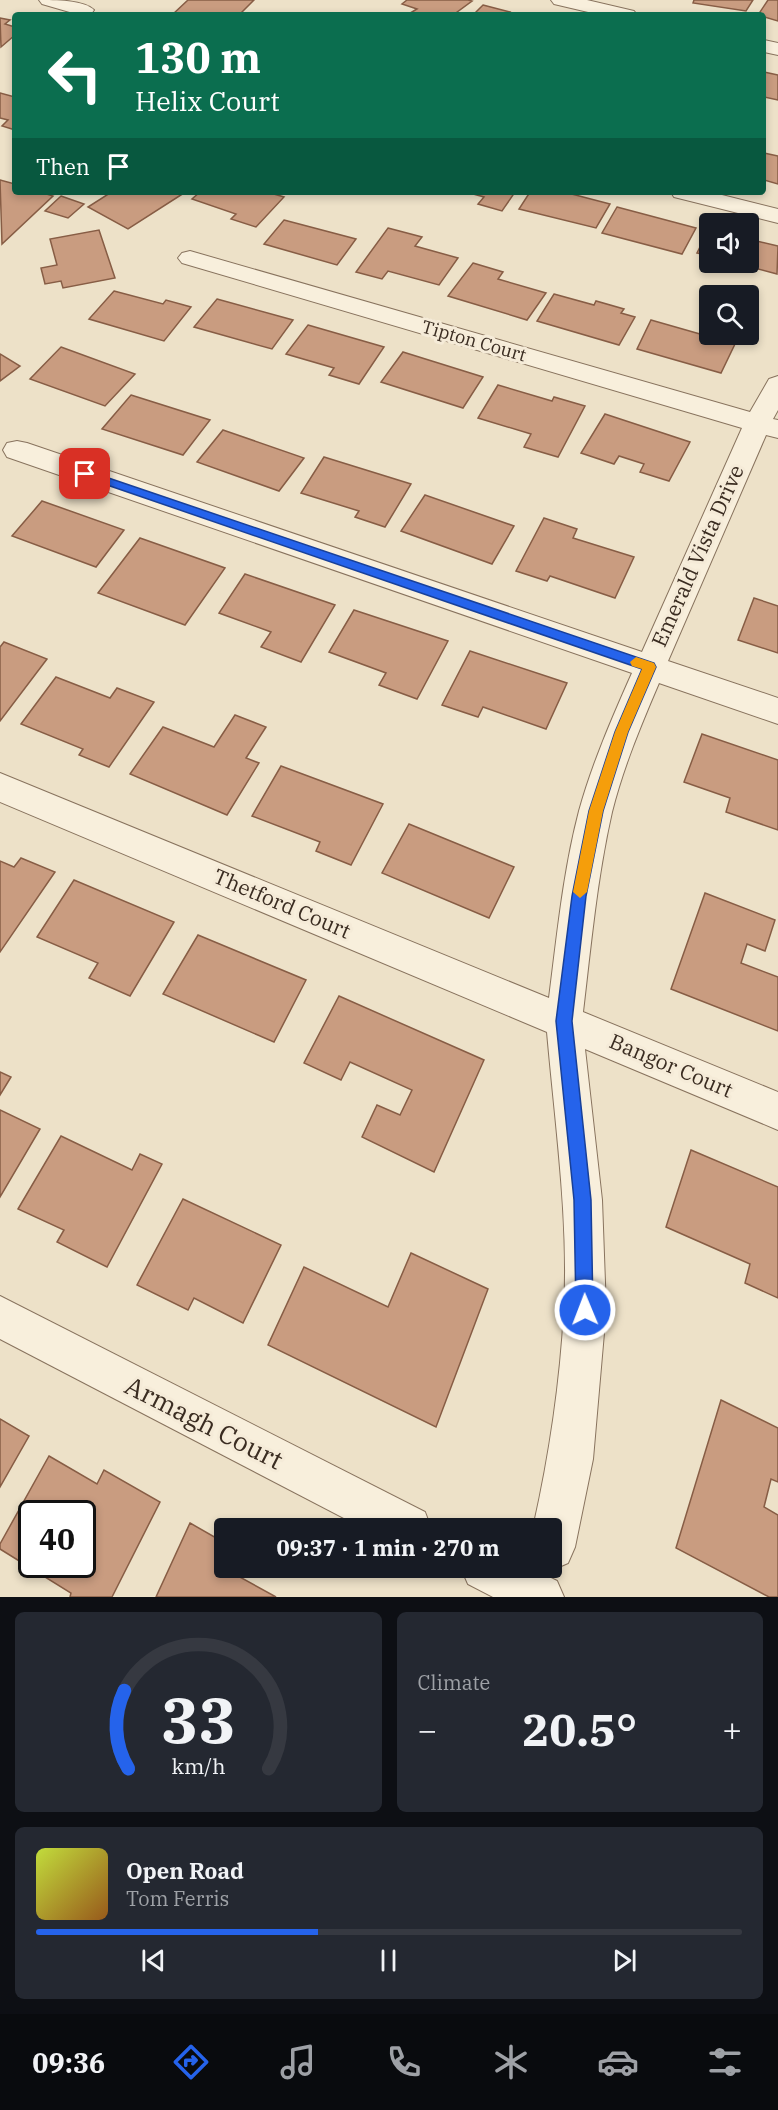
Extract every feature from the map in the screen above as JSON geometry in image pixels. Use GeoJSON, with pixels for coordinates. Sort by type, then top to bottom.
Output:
{"type":"FeatureCollection","features":[{"type":"Feature","properties":{"kind":"street"},"geometry":{"type":"LineString","coordinates":[[49,0],[84,10]]}},
{"type":"Feature","properties":{"kind":"street"},"geometry":{"type":"LineString","coordinates":[[561,0],[614,12]]}},
{"type":"Feature","properties":{"kind":"street"},"geometry":{"type":"LineString","coordinates":[[694,195],[778,216]]}},
{"type":"Feature","properties":{"kind":"street","name":"Tipton Court"},"geometry":{"type":"LineString","coordinates":[[190,258],[767,427]]}},
{"type":"Feature","properties":{"kind":"street","name":"Emerald Vista Drive"},"geometry":{"type":"LineString","coordinates":[[558,1518],[571,1459],[585,1310],[582,1200],[564,1021],[579,896],[596,811],[622,732],[650,667],[767,427],[778,385]]}},
{"type":"Feature","properties":{"kind":"street"},"geometry":{"type":"LineString","coordinates":[[17,450],[778,711]]}},
{"type":"Feature","properties":{"kind":"street","name":"Thetford Court"},"geometry":{"type":"LineString","coordinates":[[0,787],[564,1021]]}},
{"type":"Feature","properties":{"kind":"street","name":"Bangor Court"},"geometry":{"type":"LineString","coordinates":[[564,1021],[778,1111]]}},
{"type":"Feature","properties":{"kind":"street","name":"Armagh Court"},"geometry":{"type":"LineString","coordinates":[[0,1317],[390,1518]]}},
{"type":"Feature","properties":{"kind":"street"},"geometry":{"type":"LineString","coordinates":[[504,1578],[541,1597],[546,1578]]}},
{"type":"Feature","properties":{"kind":"building"},"geometry":{"type":"Polygon","coordinates":[[[188,0],[254,0],[242,12],[175,12],[188,0]]]}},
{"type":"Feature","properties":{"kind":"building"},"geometry":{"type":"Polygon","coordinates":[[[407,0],[472,1],[457,12],[412,12],[417,9],[402,4],[407,0]]]}},
{"type":"Feature","properties":{"kind":"building"},"geometry":{"type":"Polygon","coordinates":[[[694,0],[753,0],[746,11],[693,3],[694,0]]]}},
{"type":"Feature","properties":{"kind":"building"},"geometry":{"type":"Polygon","coordinates":[[[768,0],[778,0],[778,21],[766,17],[766,12],[760,12],[768,0]]]}},
{"type":"Feature","properties":{"kind":"building"},"geometry":{"type":"Polygon","coordinates":[[[483,5],[510,12],[476,12],[483,5]]]}},
{"type":"Feature","properties":{"kind":"building"},"geometry":{"type":"Polygon","coordinates":[[[0,18],[10,20],[5,24],[12,26],[12,38],[1,47],[0,18]]]}},
{"type":"Feature","properties":{"kind":"building"},"geometry":{"type":"Polygon","coordinates":[[[766,72],[778,75],[778,100],[766,97],[766,72]]]}},
{"type":"Feature","properties":{"kind":"building"},"geometry":{"type":"Polygon","coordinates":[[[0,93],[12,96],[12,129],[2,126],[8,120],[0,118],[0,93]]]}},
{"type":"Feature","properties":{"kind":"building"},"geometry":{"type":"Polygon","coordinates":[[[766,153],[778,156],[778,184],[766,181],[766,153]]]}},
{"type":"Feature","properties":{"kind":"building"},"geometry":{"type":"Polygon","coordinates":[[[0,180],[12,183],[12,195],[53,196],[2,244],[0,180]]]}},
{"type":"Feature","properties":{"kind":"building"},"geometry":{"type":"Polygon","coordinates":[[[107,195],[181,195],[128,229],[88,207],[107,195]]]}},
{"type":"Feature","properties":{"kind":"building"},"geometry":{"type":"Polygon","coordinates":[[[197,195],[277,195],[284,197],[256,227],[231,219],[236,214],[192,199],[197,195]]]}},
{"type":"Feature","properties":{"kind":"building"},"geometry":{"type":"Polygon","coordinates":[[[477,195],[513,195],[502,211],[478,204],[484,197],[477,195]]]}},
{"type":"Feature","properties":{"kind":"building"},"geometry":{"type":"Polygon","coordinates":[[[528,195],[576,195],[610,204],[596,228],[519,209],[528,195]]]}},
{"type":"Feature","properties":{"kind":"building"},"geometry":{"type":"Polygon","coordinates":[[[61,196],[84,204],[68,218],[45,211],[61,196]]]}},
{"type":"Feature","properties":{"kind":"building"},"geometry":{"type":"Polygon","coordinates":[[[617,207],[696,228],[682,254],[602,233],[617,207]]]}},
{"type":"Feature","properties":{"kind":"building"},"geometry":{"type":"Polygon","coordinates":[[[284,220],[356,239],[337,265],[264,244],[284,220]]]}},
{"type":"Feature","properties":{"kind":"building"},"geometry":{"type":"Polygon","coordinates":[[[388,228],[422,237],[415,246],[458,258],[439,285],[388,271],[382,279],[356,272],[388,228]]]}},
{"type":"Feature","properties":{"kind":"building"},"geometry":{"type":"Polygon","coordinates":[[[99,230],[115,278],[63,288],[61,281],[45,284],[41,268],[57,265],[50,239],[99,230]]]}},
{"type":"Feature","properties":{"kind":"building"},"geometry":{"type":"Polygon","coordinates":[[[759,242],[778,246],[777,274],[759,269],[759,242]]]}},
{"type":"Feature","properties":{"kind":"building"},"geometry":{"type":"Polygon","coordinates":[[[473,263],[503,272],[498,279],[546,293],[527,320],[448,296],[473,263]]]}},
{"type":"Feature","properties":{"kind":"building"},"geometry":{"type":"Polygon","coordinates":[[[114,291],[163,304],[166,300],[191,307],[164,341],[89,319],[114,291]]]}},
{"type":"Feature","properties":{"kind":"building"},"geometry":{"type":"Polygon","coordinates":[[[554,294],[594,305],[596,301],[624,309],[621,313],[635,317],[619,345],[537,321],[554,294]]]}},
{"type":"Feature","properties":{"kind":"building"},"geometry":{"type":"Polygon","coordinates":[[[217,299],[293,320],[272,349],[194,327],[217,299]]]}},
{"type":"Feature","properties":{"kind":"building"},"geometry":{"type":"Polygon","coordinates":[[[651,320],[699,334],[699,345],[735,345],[721,373],[637,349],[651,320]]]}},
{"type":"Feature","properties":{"kind":"building"},"geometry":{"type":"Polygon","coordinates":[[[308,325],[384,347],[359,384],[329,375],[334,368],[286,354],[308,325]]]}},
{"type":"Feature","properties":{"kind":"building"},"geometry":{"type":"Polygon","coordinates":[[[61,347],[135,374],[105,406],[30,379],[61,347]]]}},
{"type":"Feature","properties":{"kind":"building"},"geometry":{"type":"Polygon","coordinates":[[[403,352],[483,377],[463,408],[381,382],[403,352]]]}},
{"type":"Feature","properties":{"kind":"building"},"geometry":{"type":"Polygon","coordinates":[[[0,354],[20,366],[0,381],[0,354]]]}},
{"type":"Feature","properties":{"kind":"building"},"geometry":{"type":"Polygon","coordinates":[[[498,385],[552,401],[554,397],[585,406],[558,457],[524,447],[531,434],[478,418],[498,385]]]}},
{"type":"Feature","properties":{"kind":"building"},"geometry":{"type":"Polygon","coordinates":[[[131,395],[210,420],[183,455],[102,429],[131,395]]]}},
{"type":"Feature","properties":{"kind":"building"},"geometry":{"type":"Polygon","coordinates":[[[605,414],[690,442],[669,481],[640,472],[644,464],[619,456],[614,464],[581,453],[605,414]]]}},
{"type":"Feature","properties":{"kind":"building"},"geometry":{"type":"Polygon","coordinates":[[[223,430],[304,458],[279,491],[197,462],[223,430]]]}},
{"type":"Feature","properties":{"kind":"building"},"geometry":{"type":"Polygon","coordinates":[[[324,457],[411,484],[385,527],[355,517],[359,511],[301,493],[324,457]]]}},
{"type":"Feature","properties":{"kind":"building"},"geometry":{"type":"Polygon","coordinates":[[[425,495],[514,526],[492,564],[401,531],[425,495]]]}},
{"type":"Feature","properties":{"kind":"building"},"geometry":{"type":"Polygon","coordinates":[[[42,501],[124,530],[96,567],[12,536],[42,501]]]}},
{"type":"Feature","properties":{"kind":"building"},"geometry":{"type":"Polygon","coordinates":[[[544,518],[577,529],[573,538],[634,557],[615,598],[550,576],[547,581],[516,571],[544,518]]]}},
{"type":"Feature","properties":{"kind":"building"},"geometry":{"type":"Polygon","coordinates":[[[140,538],[225,568],[185,625],[98,593],[140,538]]]}},
{"type":"Feature","properties":{"kind":"building"},"geometry":{"type":"Polygon","coordinates":[[[245,574],[335,605],[301,662],[261,647],[271,632],[219,613],[245,574]]]}},
{"type":"Feature","properties":{"kind":"building"},"geometry":{"type":"Polygon","coordinates":[[[754,598],[778,606],[778,653],[738,640],[754,598]]]}},
{"type":"Feature","properties":{"kind":"building"},"geometry":{"type":"Polygon","coordinates":[[[354,610],[448,641],[417,699],[379,685],[386,673],[329,652],[354,610]]]}},
{"type":"Feature","properties":{"kind":"building"},"geometry":{"type":"Polygon","coordinates":[[[4,642],[47,659],[0,721],[0,647],[4,642]]]}},
{"type":"Feature","properties":{"kind":"building"},"geometry":{"type":"Polygon","coordinates":[[[470,651],[567,683],[546,729],[483,707],[478,717],[442,705],[470,651]]]}},
{"type":"Feature","properties":{"kind":"building"},"geometry":{"type":"Polygon","coordinates":[[[56,677],[110,698],[117,688],[154,702],[109,767],[79,755],[83,749],[21,724],[56,677]]]}},
{"type":"Feature","properties":{"kind":"building"},"geometry":{"type":"Polygon","coordinates":[[[235,715],[266,727],[246,758],[259,763],[227,815],[130,774],[163,727],[214,747],[235,715]]]}},
{"type":"Feature","properties":{"kind":"building"},"geometry":{"type":"Polygon","coordinates":[[[702,734],[778,760],[778,830],[726,812],[730,798],[684,782],[702,734]]]}},
{"type":"Feature","properties":{"kind":"building"},"geometry":{"type":"Polygon","coordinates":[[[281,766],[383,804],[351,865],[316,851],[320,842],[252,816],[281,766]]]}},
{"type":"Feature","properties":{"kind":"building"},"geometry":{"type":"Polygon","coordinates":[[[409,824],[514,867],[489,918],[382,873],[409,824]]]}},
{"type":"Feature","properties":{"kind":"building"},"geometry":{"type":"Polygon","coordinates":[[[21,858],[55,872],[0,952],[0,861],[14,867],[21,858]]]}},
{"type":"Feature","properties":{"kind":"building"},"geometry":{"type":"Polygon","coordinates":[[[74,880],[174,922],[130,996],[89,978],[98,963],[37,937],[74,880]]]}},
{"type":"Feature","properties":{"kind":"building"},"geometry":{"type":"Polygon","coordinates":[[[705,893],[775,920],[765,951],[747,944],[741,963],[778,977],[778,1031],[671,989],[705,893]]]}},
{"type":"Feature","properties":{"kind":"building"},"geometry":{"type":"Polygon","coordinates":[[[198,935],[306,980],[274,1042],[163,994],[198,935]]]}},
{"type":"Feature","properties":{"kind":"building"},"geometry":{"type":"Polygon","coordinates":[[[339,996],[484,1060],[434,1172],[362,1137],[377,1105],[400,1115],[412,1090],[350,1062],[341,1080],[304,1063],[339,996]]]}},
{"type":"Feature","properties":{"kind":"building"},"geometry":{"type":"Polygon","coordinates":[[[0,1072],[11,1077],[0,1095],[0,1072]]]}},
{"type":"Feature","properties":{"kind":"building"},"geometry":{"type":"Polygon","coordinates":[[[0,1110],[40,1129],[0,1197],[0,1110]]]}},
{"type":"Feature","properties":{"kind":"building"},"geometry":{"type":"Polygon","coordinates":[[[61,1136],[132,1170],[140,1154],[162,1164],[107,1267],[57,1242],[64,1230],[18,1209],[61,1136]]]}},
{"type":"Feature","properties":{"kind":"building"},"geometry":{"type":"Polygon","coordinates":[[[691,1150],[778,1187],[778,1298],[745,1283],[750,1264],[666,1227],[691,1150]]]}},
{"type":"Feature","properties":{"kind":"building"},"geometry":{"type":"Polygon","coordinates":[[[183,1199],[281,1245],[243,1323],[194,1298],[188,1310],[137,1285],[183,1199]]]}},
{"type":"Feature","properties":{"kind":"building"},"geometry":{"type":"Polygon","coordinates":[[[411,1253],[488,1289],[436,1427],[268,1345],[304,1267],[388,1307],[411,1253]]]}},
{"type":"Feature","properties":{"kind":"building"},"geometry":{"type":"Polygon","coordinates":[[[721,1400],[778,1428],[778,1482],[771,1479],[764,1507],[778,1515],[778,1597],[769,1597],[676,1548],[721,1400]]]}},
{"type":"Feature","properties":{"kind":"building"},"geometry":{"type":"Polygon","coordinates":[[[0,1419],[29,1436],[0,1487],[0,1419]]]}},
{"type":"Feature","properties":{"kind":"building"},"geometry":{"type":"Polygon","coordinates":[[[49,1456],[97,1484],[104,1470],[160,1502],[112,1597],[70,1597],[71,1593],[47,1578],[96,1578],[96,1500],[24,1500],[49,1456]]]}},
{"type":"Feature","properties":{"kind":"building"},"geometry":{"type":"Polygon","coordinates":[[[18,1512],[18,1560],[0,1549],[0,1544],[18,1512]]]}},
{"type":"Feature","properties":{"kind":"building"},"geometry":{"type":"Polygon","coordinates":[[[190,1523],[214,1537],[214,1578],[242,1578],[276,1597],[156,1597],[190,1523]]]}},
{"type":"Feature","properties":{"kind":"slow traffic"},"geometry":{"type":"LineString","coordinates":[[580,892],[596,811],[622,732],[650,667],[636,662]]}},
{"type":"Feature","properties":{"kind":"route"},"geometry":{"type":"LineString","coordinates":[[85,474],[650,667],[622,732],[596,811],[579,896],[564,1021],[575,1110],[582,1200],[585,1310]]}}]}
